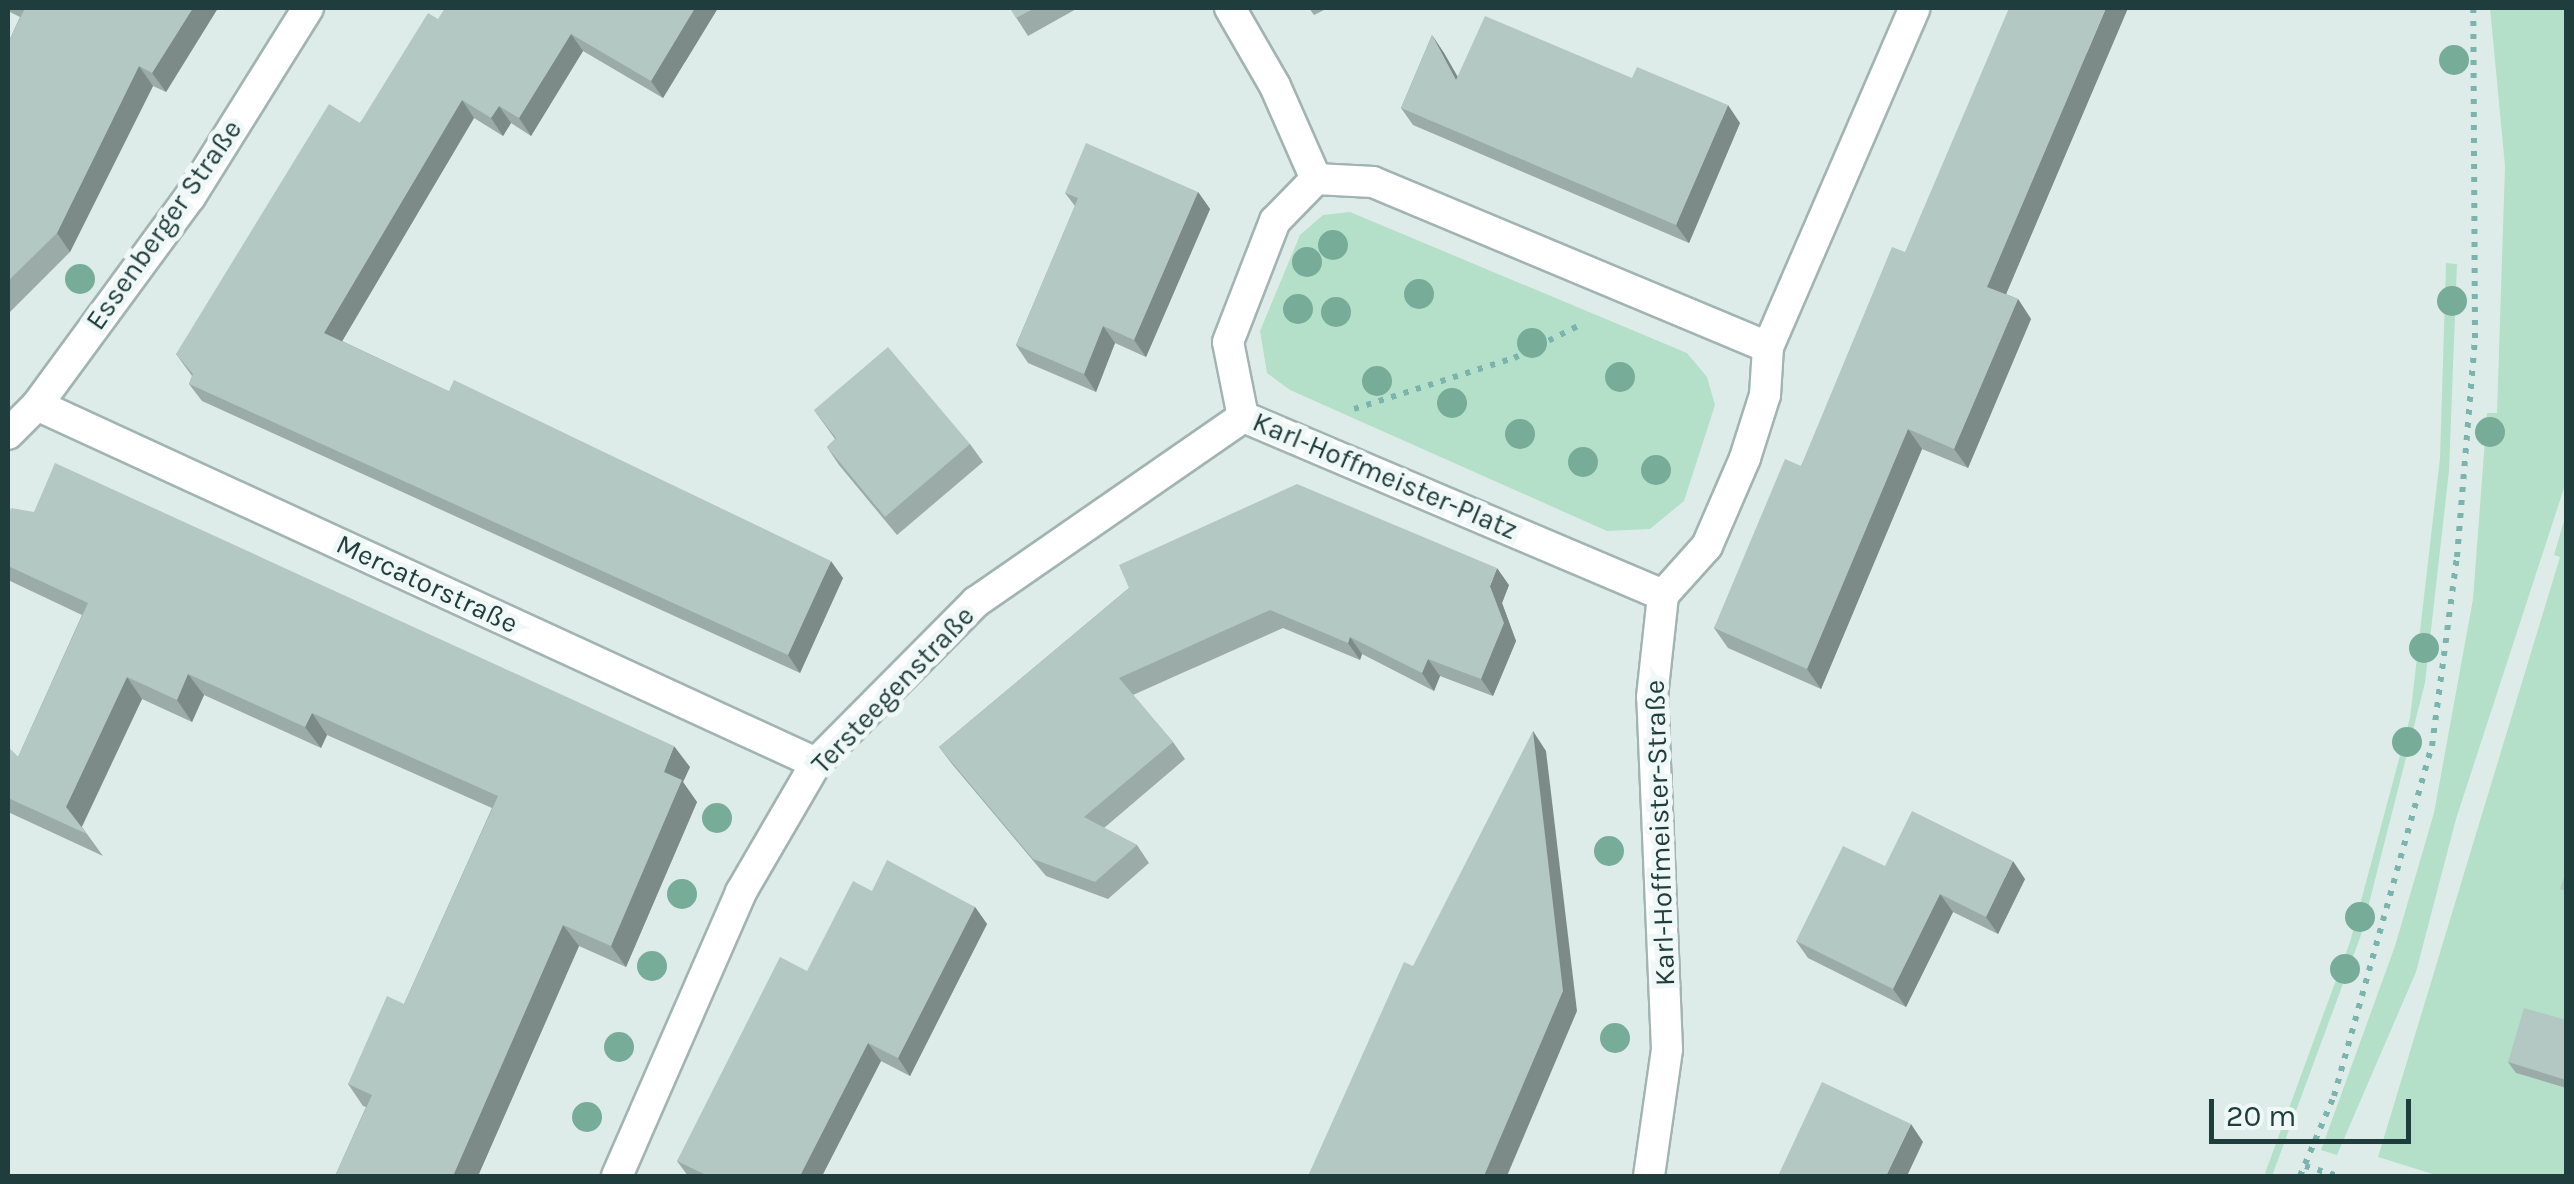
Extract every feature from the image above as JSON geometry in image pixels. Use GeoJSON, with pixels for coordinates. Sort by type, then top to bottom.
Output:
{"type":"FeatureCollection","features":[{"type":"Feature","properties":{"kind":"street","name":"Essenberger Straße"},"geometry":{"type":"LineString","coordinates":[[8,434],[37,405],[190,198],[308,8]]}},
{"type":"Feature","properties":{"kind":"street"},"geometry":{"type":"LineString","coordinates":[[1230,8],[1316,179],[1372,182],[1768,346]]}},
{"type":"Feature","properties":{"kind":"street"},"geometry":{"type":"LineString","coordinates":[[1663,595],[1707,546],[1746,458],[1765,395],[1768,346],[1915,8]]}},
{"type":"Feature","properties":{"kind":"street","name":"Karl-Hoffmeister-Platz"},"geometry":{"type":"LineString","coordinates":[[1316,179],[1276,221],[1228,342],[1243,417],[1663,595]]}},
{"type":"Feature","properties":{"kind":"street","name":"Mercatorstraße"},"geometry":{"type":"LineString","coordinates":[[37,405],[816,763]]}},
{"type":"Feature","properties":{"kind":"street","name":"Tersteegenstraße"},"geometry":{"type":"LineString","coordinates":[[616,1176],[740,892],[816,763],[976,602],[1243,417]]}},
{"type":"Feature","properties":{"kind":"street","name":"Karl-Hoffmeister-Straße"},"geometry":{"type":"LineString","coordinates":[[1649,1176],[1666,1049],[1652,697],[1663,595]]}},
{"type":"Feature","properties":{"kind":"path"},"geometry":{"type":"LineString","coordinates":[[2300,1176],[2334,1096],[2432,746],[2457,557],[2475,338],[2473,8]]}},
{"type":"Feature","properties":{"kind":"path"},"geometry":{"type":"LineString","coordinates":[[1335,411],[1562,339],[1626,288]]}},
{"type":"Feature","properties":{"kind":"path"},"geometry":{"type":"LineString","coordinates":[[2305,1166],[2338,1176]]}},
{"type":"Feature","properties":{"kind":"green space"},"geometry":{"type":"Polygon","coordinates":[[[2490,8],[2566,8],[2566,482],[2456,819],[2416,972],[2337,1155],[2321,1150],[2395,946],[2434,813],[2473,599],[2487,413],[2497,413],[2505,166],[2490,8]]]}},
{"type":"Feature","properties":{"kind":"green space"},"geometry":{"type":"Polygon","coordinates":[[[1350,212],[1687,353],[1707,377],[1715,405],[1684,501],[1650,529],[1607,531],[1290,390],[1267,373],[1260,331],[1300,235],[1323,215],[1350,212]]]}},
{"type":"Feature","properties":{"kind":"green space"},"geometry":{"type":"Polygon","coordinates":[[[2446,263],[2457,264],[2449,471],[2425,683],[2361,935],[2272,1176],[2264,1176],[2350,942],[2410,718],[2440,458],[2446,263]]]}},
{"type":"Feature","properties":{"kind":"green space"},"geometry":{"type":"Polygon","coordinates":[[[2566,514],[2566,1029],[2516,1073],[2566,1088],[2566,1176],[2439,1176],[2378,1157],[2560,557],[2554,555],[2566,514]]]}},
{"type":"Feature","properties":{"kind":"building"},"geometry":{"type":"Polygon","coordinates":[[[25,8],[193,8],[152,73],[139,66],[57,233],[8,281],[8,43],[25,8]]]}},
{"type":"Feature","properties":{"kind":"building"},"geometry":{"type":"Polygon","coordinates":[[[445,8],[695,8],[651,81],[571,34],[519,118],[499,106],[491,118],[462,100],[324,333],[449,391],[454,380],[831,561],[788,655],[189,384],[193,374],[176,354],[329,104],[360,123],[428,13],[438,19],[445,8]]]}},
{"type":"Feature","properties":{"kind":"building"},"geometry":{"type":"Polygon","coordinates":[[[1010,8],[1035,8],[1016,18],[1010,8]]]}},
{"type":"Feature","properties":{"kind":"building"},"geometry":{"type":"Polygon","coordinates":[[[2009,8],[2106,8],[1987,287],[2018,299],[1954,449],[1908,429],[1807,669],[1714,628],[1785,459],[1801,466],[1892,247],[1905,252],[2009,8]]]}},
{"type":"Feature","properties":{"kind":"building"},"geometry":{"type":"Polygon","coordinates":[[[1485,16],[1632,78],[1637,67],[1728,105],[1676,225],[1401,108],[1432,35],[1456,80],[1485,16]]]}},
{"type":"Feature","properties":{"kind":"building"},"geometry":{"type":"Polygon","coordinates":[[[1086,143],[1198,192],[1134,340],[1103,326],[1084,374],[1016,345],[1078,198],[1065,193],[1086,143]]]}},
{"type":"Feature","properties":{"kind":"building"},"geometry":{"type":"Polygon","coordinates":[[[888,347],[970,444],[885,517],[827,447],[836,438],[814,410],[888,347]]]}},
{"type":"Feature","properties":{"kind":"building"},"geometry":{"type":"Polygon","coordinates":[[[55,463],[674,746],[664,772],[682,780],[611,946],[563,925],[453,1176],[335,1176],[372,1095],[348,1084],[387,996],[404,1004],[498,796],[312,713],[305,727],[188,674],[177,700],[127,677],[66,807],[87,834],[8,798],[8,747],[18,757],[88,603],[8,566],[11,508],[34,512],[55,463]]]}},
{"type":"Feature","properties":{"kind":"building"},"geometry":{"type":"Polygon","coordinates":[[[1297,484],[1497,568],[1490,586],[1504,623],[1481,679],[1428,659],[1422,673],[1350,637],[1348,643],[1270,610],[1119,678],[1173,742],[1084,817],[1137,845],[1095,882],[1033,859],[939,747],[1129,588],[1119,565],[1297,484]]]}},
{"type":"Feature","properties":{"kind":"building"},"geometry":{"type":"Polygon","coordinates":[[[1533,731],[1563,991],[1484,1176],[1308,1176],[1404,962],[1413,966],[1533,731]]]}},
{"type":"Feature","properties":{"kind":"building"},"geometry":{"type":"Polygon","coordinates":[[[1912,811],[2013,861],[1986,917],[1940,894],[1893,989],[1796,941],[1843,846],[1885,866],[1912,811]]]}},
{"type":"Feature","properties":{"kind":"building"},"geometry":{"type":"Polygon","coordinates":[[[887,860],[975,907],[898,1058],[868,1043],[800,1176],[708,1176],[677,1161],[780,957],[807,971],[853,881],[872,891],[887,860]]]}},
{"type":"Feature","properties":{"kind":"building"},"geometry":{"type":"Polygon","coordinates":[[[2524,1008],[2566,1020],[2566,1080],[2508,1062],[2524,1008]]]}},
{"type":"Feature","properties":{"kind":"building"},"geometry":{"type":"Polygon","coordinates":[[[1822,1082],[1911,1124],[1886,1176],[1778,1176],[1822,1082]]]}}]}
